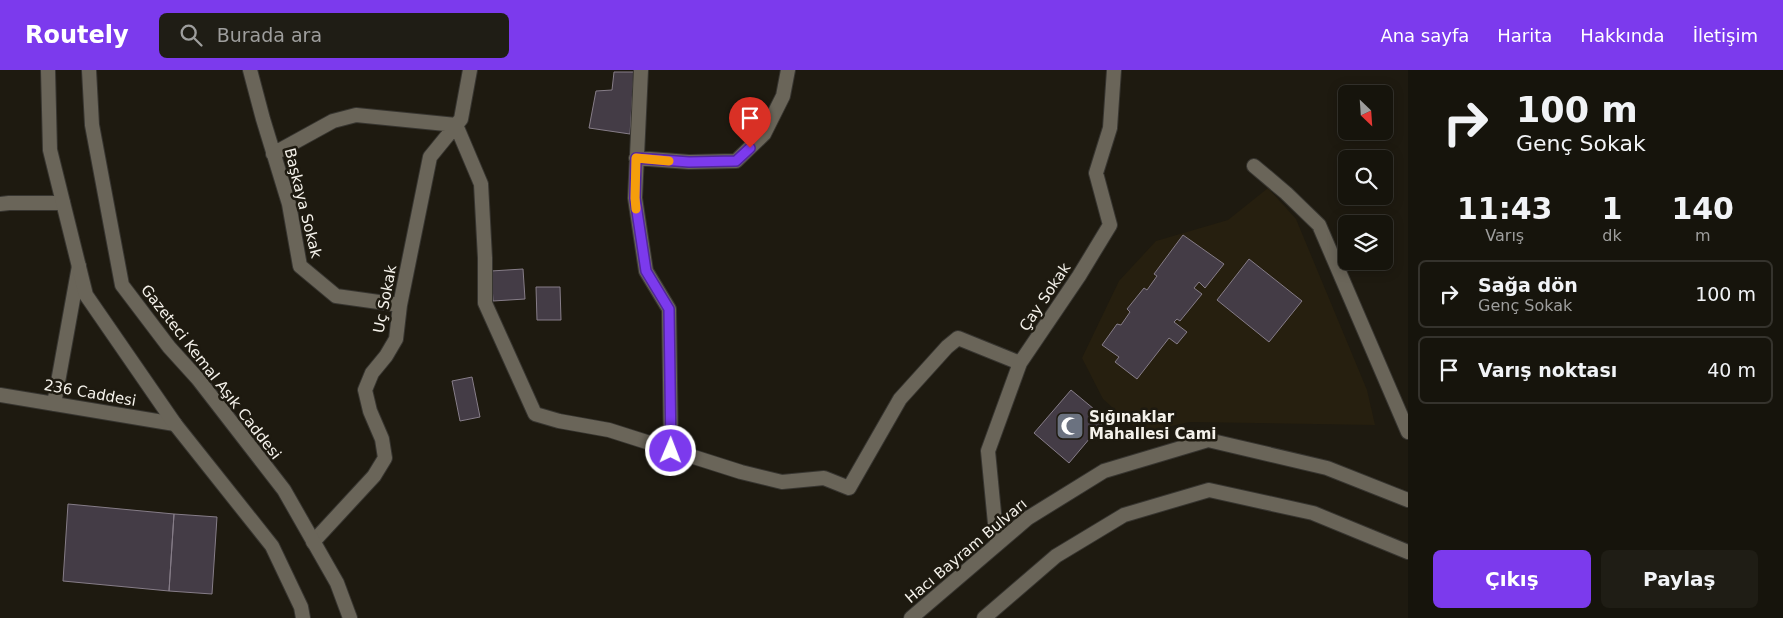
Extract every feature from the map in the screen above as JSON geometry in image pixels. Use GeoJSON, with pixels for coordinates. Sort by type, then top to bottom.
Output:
{"type":"FeatureCollection","features":[{"type":"Feature","properties":{"kind":"street"},"geometry":{"type":"LineString","coordinates":[[48,70],[50,150],[86,295],[174,424],[272,546],[301,607],[303,618]]}},
{"type":"Feature","properties":{"kind":"street","name":"Gazeteci Kemal Aşık Caddesi"},"geometry":{"type":"LineString","coordinates":[[89,70],[92,125],[122,285],[169,347],[198,379],[284,490],[336,583],[350,618]]}},
{"type":"Feature","properties":{"kind":"street","name":"Başkaya Sokak"},"geometry":{"type":"LineString","coordinates":[[250,70],[289,204],[300,266],[336,296],[400,305]]}},
{"type":"Feature","properties":{"kind":"street","name":"Uç Sokak"},"geometry":{"type":"LineString","coordinates":[[313,542],[374,476],[385,458],[382,438],[370,411],[365,390],[372,373],[386,356],[396,338],[400,305],[430,157],[461,119],[470,70]]}},
{"type":"Feature","properties":{"kind":"street"},"geometry":{"type":"LineString","coordinates":[[641,70],[635,198],[646,271],[669,309],[671,451]]}},
{"type":"Feature","properties":{"kind":"street"},"geometry":{"type":"LineString","coordinates":[[636,158],[689,162],[736,161],[764,134],[783,96],[788,70]]}},
{"type":"Feature","properties":{"kind":"street","name":"Çay Sokak"},"geometry":{"type":"LineString","coordinates":[[997,544],[988,452],[1020,363],[1084,269],[1110,225],[1096,173],[1110,128],[1114,70]]}},
{"type":"Feature","properties":{"kind":"street"},"geometry":{"type":"LineString","coordinates":[[274,154],[333,121],[356,115],[456,125],[481,184],[485,258],[485,303],[535,414],[559,421],[609,430],[741,472],[782,482],[824,478],[849,488],[900,399],[947,347],[958,338],[1020,363]]}},
{"type":"Feature","properties":{"kind":"street"},"geometry":{"type":"LineString","coordinates":[[1254,166],[1286,193],[1319,225],[1408,432]]}},
{"type":"Feature","properties":{"kind":"street"},"geometry":{"type":"LineString","coordinates":[[0,204],[63,203]]}},
{"type":"Feature","properties":{"kind":"street"},"geometry":{"type":"LineString","coordinates":[[54,404],[79,266]]}},
{"type":"Feature","properties":{"kind":"street","name":"236 Caddesi"},"geometry":{"type":"LineString","coordinates":[[0,395],[174,424]]}},
{"type":"Feature","properties":{"kind":"street","name":"Hacı Bayram Bulvarı"},"geometry":{"type":"LineString","coordinates":[[911,618],[1028,518],[1104,471],[1208,440],[1327,468],[1408,500]]}},
{"type":"Feature","properties":{"kind":"street"},"geometry":{"type":"LineString","coordinates":[[984,618],[1056,556],[1124,514],[1209,490],[1313,514],[1408,552]]}},
{"type":"Feature","properties":{"kind":"shaded area"},"geometry":{"type":"Polygon","coordinates":[[[1268,188],[1296,219],[1367,390],[1375,425],[1189,422],[1141,433],[1103,399],[1082,358],[1119,281],[1156,241],[1228,220],[1268,188]]]}},
{"type":"Feature","properties":{"kind":"building"},"geometry":{"type":"Polygon","coordinates":[[[614,72],[634,72],[630,134],[589,128],[596,91],[612,90],[614,72]]]}},
{"type":"Feature","properties":{"kind":"building"},"geometry":{"type":"Polygon","coordinates":[[[1183,235],[1224,264],[1205,288],[1199,282],[1194,288],[1202,294],[1180,321],[1177,319],[1174,322],[1187,332],[1177,344],[1169,338],[1137,379],[1115,362],[1119,357],[1102,345],[1117,324],[1121,325],[1130,312],[1127,309],[1144,288],[1147,290],[1157,276],[1154,274],[1183,235]]]}},
{"type":"Feature","properties":{"kind":"building"},"geometry":{"type":"Polygon","coordinates":[[[1249,259],[1302,301],[1269,342],[1217,300],[1249,259]]]}},
{"type":"Feature","properties":{"kind":"building"},"geometry":{"type":"Polygon","coordinates":[[[523,269],[525,299],[493,301],[491,271],[523,269]]]}},
{"type":"Feature","properties":{"kind":"building"},"geometry":{"type":"Polygon","coordinates":[[[536,287],[560,287],[561,320],[537,320],[536,287]]]}},
{"type":"Feature","properties":{"kind":"building"},"geometry":{"type":"Polygon","coordinates":[[[472,377],[480,417],[460,421],[452,381],[472,377]]]}},
{"type":"Feature","properties":{"kind":"building","name":"Sığınaklar Mahallesi Cami"},"geometry":{"type":"Polygon","coordinates":[[[1071,390],[1106,419],[1069,463],[1034,433],[1071,390]]]}},
{"type":"Feature","properties":{"kind":"building"},"geometry":{"type":"Polygon","coordinates":[[[68,504],[174,514],[169,591],[63,581],[68,504]]]}},
{"type":"Feature","properties":{"kind":"building"},"geometry":{"type":"Polygon","coordinates":[[[174,514],[217,517],[212,594],[169,591],[174,514]]]}},
{"type":"Feature","properties":{"kind":"slow traffic"},"geometry":{"type":"LineString","coordinates":[[636,209],[636,158],[669,161]]}},
{"type":"Feature","properties":{"kind":"place","name":"Sığınaklar Mahallesi Cami"},"geometry":{"type":"Point","coordinates":[1070,426]}},
{"type":"Feature","properties":{"kind":"route"},"geometry":{"type":"LineString","coordinates":[[671,451],[669,309],[646,271],[635,198],[636,158],[689,162],[736,161],[750,148]]}}]}
